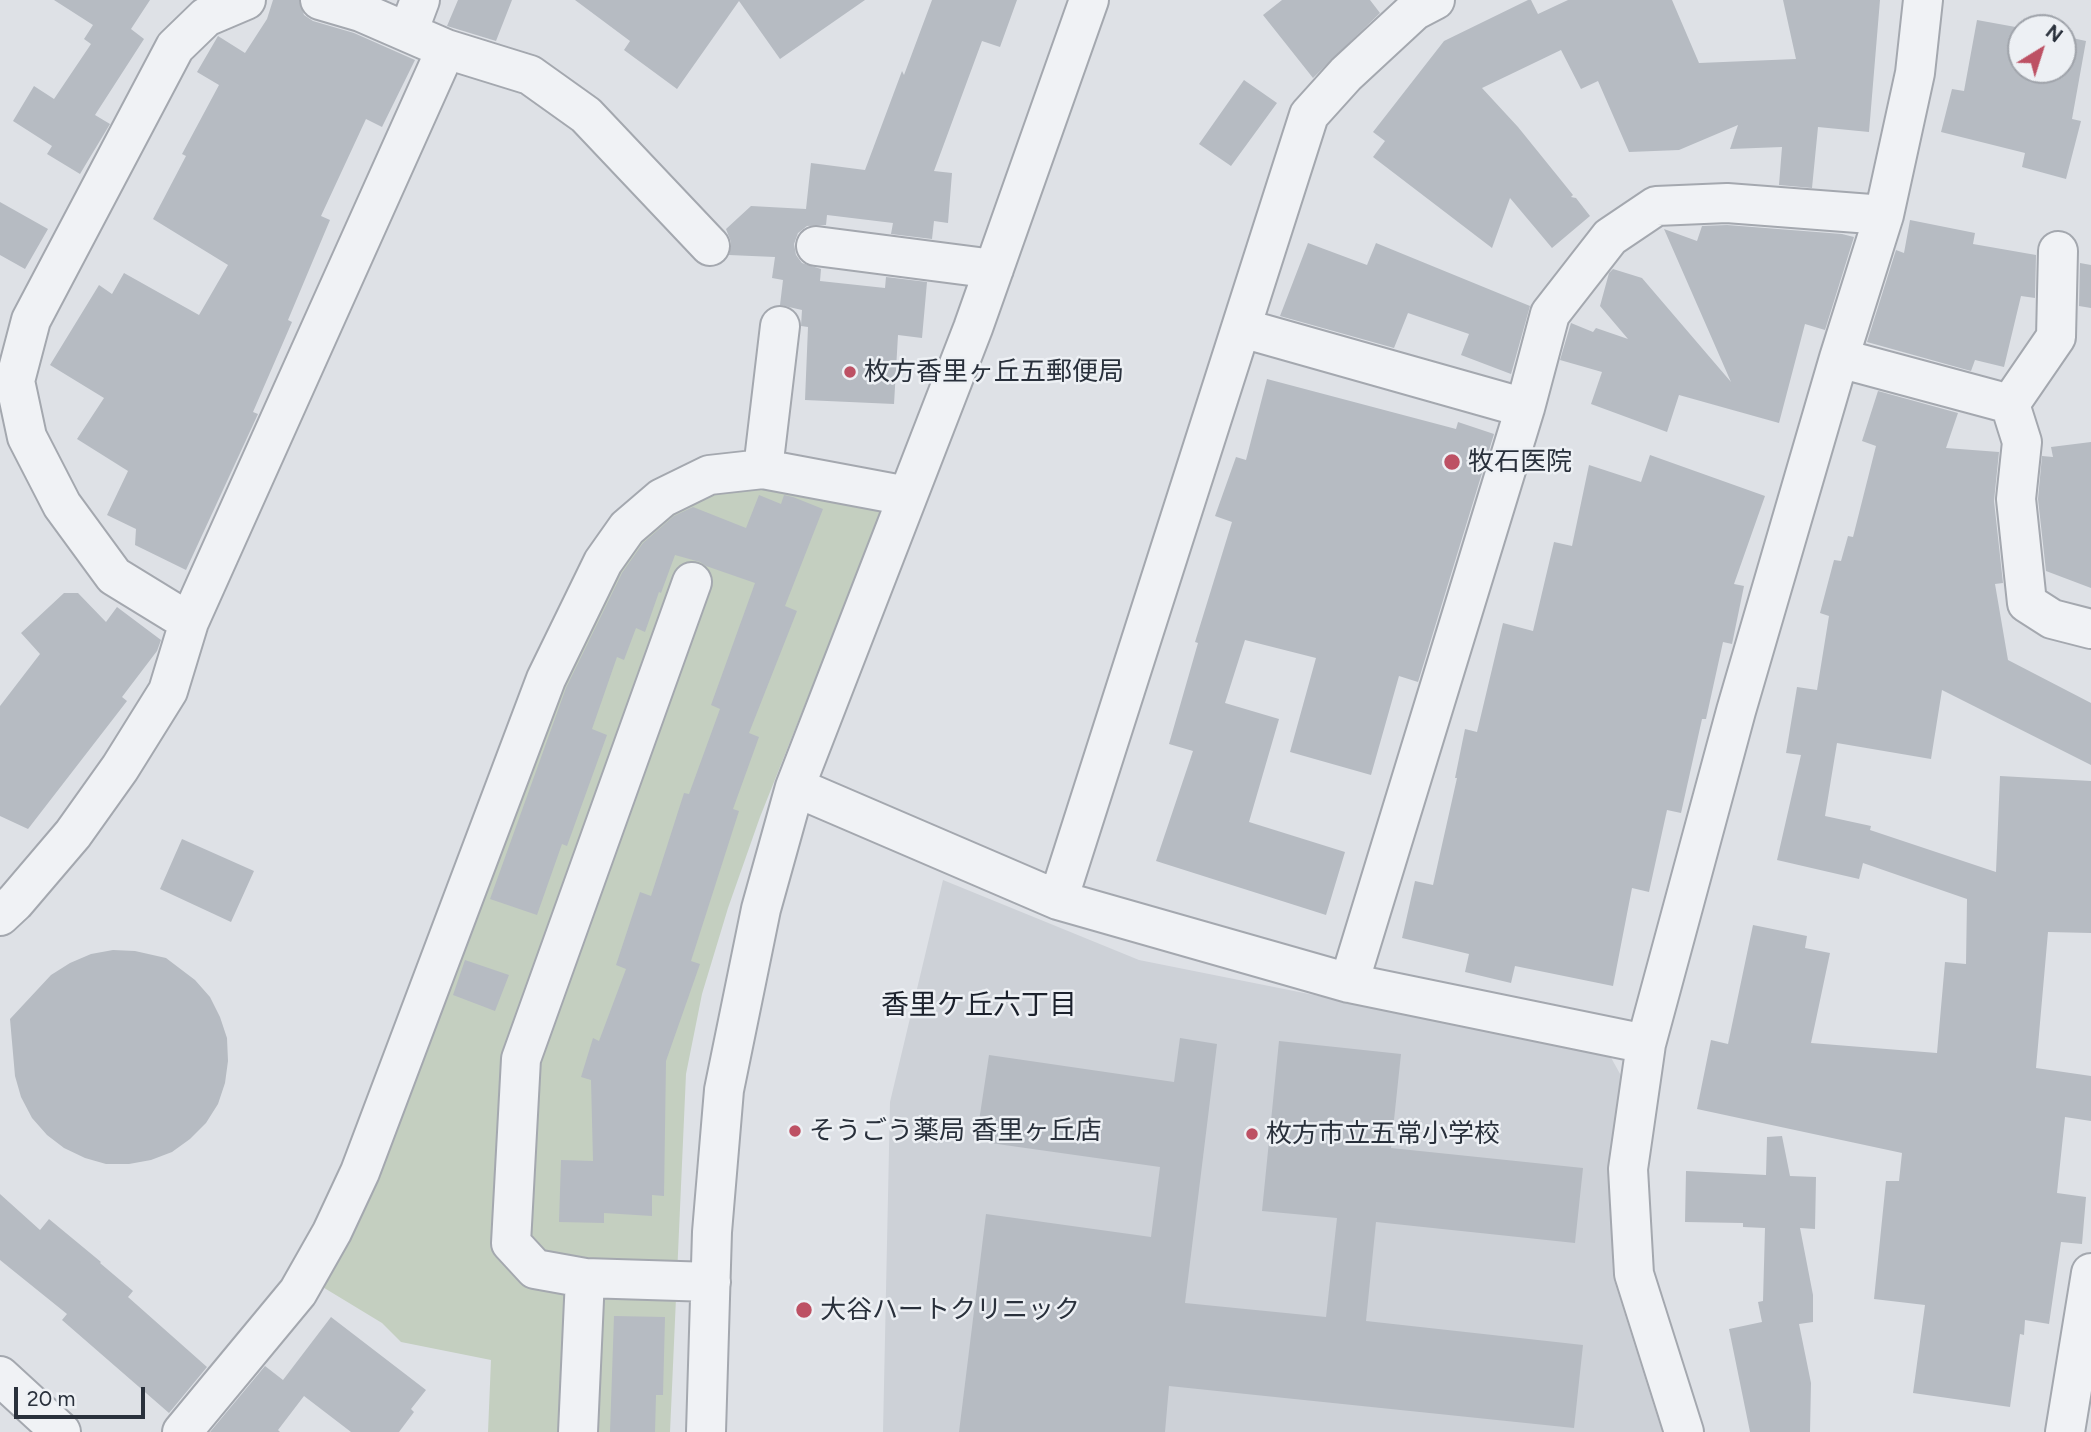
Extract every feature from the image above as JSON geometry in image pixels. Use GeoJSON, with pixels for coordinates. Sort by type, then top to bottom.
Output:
{"type":"FeatureCollection","features":[{"type":"Feature","properties":{"kind":"street"},"geometry":{"type":"LineString","coordinates":[[189,622],[114,576],[62,505],[27,437],[15,381],[31,320],[175,47],[206,17],[246,0]]}},
{"type":"Feature","properties":{"kind":"street"},"geometry":{"type":"LineString","coordinates":[[320,0],[361,12],[414,16],[446,49],[530,75],[586,116],[710,246]]}},
{"type":"Feature","properties":{"kind":"street"},"geometry":{"type":"LineString","coordinates":[[706,1432],[712,1232],[724,1090],[761,909],[795,786],[973,328],[1089,0]]}},
{"type":"Feature","properties":{"kind":"street"},"geometry":{"type":"LineString","coordinates":[[1058,900],[1309,115],[1346,74],[1413,10],[1435,0]]}},
{"type":"Feature","properties":{"kind":"street"},"geometry":{"type":"LineString","coordinates":[[1684,1432],[1634,1274],[1628,1169],[1646,1044],[1736,711],[1839,358],[1884,215],[1915,73],[1923,0]]}},
{"type":"Feature","properties":{"kind":"street"},"geometry":{"type":"LineString","coordinates":[[0,916],[73,834],[120,768],[168,691],[189,622],[446,49]]}},
{"type":"Feature","properties":{"kind":"street"},"geometry":{"type":"LineString","coordinates":[[1349,983],[1525,408],[1550,314],[1610,237],[1656,206],[1727,203],[1884,215]]}},
{"type":"Feature","properties":{"kind":"street"},"geometry":{"type":"LineString","coordinates":[[816,246],[994,268]]}},
{"type":"Feature","properties":{"kind":"street"},"geometry":{"type":"LineString","coordinates":[[2010,404],[2056,337],[2058,251]]}},
{"type":"Feature","properties":{"kind":"street"},"geometry":{"type":"LineString","coordinates":[[763,469],[780,326]]}},
{"type":"Feature","properties":{"kind":"street"},"geometry":{"type":"LineString","coordinates":[[1242,328],[1525,408]]}},
{"type":"Feature","properties":{"kind":"street"},"geometry":{"type":"LineString","coordinates":[[1839,358],[2010,404]]}},
{"type":"Feature","properties":{"kind":"street"},"geometry":{"type":"LineString","coordinates":[[2010,404],[2022,442],[2016,499],[2027,603],[2052,619],[2091,629]]}},
{"type":"Feature","properties":{"kind":"street"},"geometry":{"type":"LineString","coordinates":[[182,1432],[298,1292],[332,1232],[360,1172],[546,679],[603,562],[627,528],[662,498],[709,475],[763,469],[907,496]]}},
{"type":"Feature","properties":{"kind":"street"},"geometry":{"type":"LineString","coordinates":[[692,582],[521,1059],[511,1243],[535,1269],[585,1278],[710,1282]]}},
{"type":"Feature","properties":{"kind":"street"},"geometry":{"type":"LineString","coordinates":[[795,786],[1058,900],[1349,983],[1646,1044]]}},
{"type":"Feature","properties":{"kind":"street"},"geometry":{"type":"LineString","coordinates":[[2066,1432],[2091,1273]]}},
{"type":"Feature","properties":{"kind":"street"},"geometry":{"type":"LineString","coordinates":[[578,1432],[585,1278]]}},
{"type":"Feature","properties":{"kind":"street"},"geometry":{"type":"LineString","coordinates":[[0,1376],[61,1432]]}},
{"type":"Feature","properties":{"kind":"shaded area","name":"枚方市立五常小学校"},"geometry":{"type":"Polygon","coordinates":[[[943,880],[1139,960],[1609,1054],[1624,1081],[1610,1166],[1613,1277],[1662,1432],[883,1432],[890,1102],[943,880]]]}},
{"type":"Feature","properties":{"kind":"green space"},"geometry":{"type":"Polygon","coordinates":[[[762,487],[883,509],[760,817],[702,994],[686,1074],[670,1432],[488,1432],[491,1360],[401,1342],[382,1323],[321,1286],[562,686],[618,571],[640,539],[671,512],[714,492],[762,487]]]}},
{"type":"Feature","properties":{"kind":"building"},"geometry":{"type":"Polygon","coordinates":[[[54,0],[150,0],[131,29],[144,39],[95,115],[110,124],[80,174],[47,154],[52,146],[13,121],[34,86],[54,99],[91,44],[84,39],[93,25],[54,0]]]}},
{"type":"Feature","properties":{"kind":"building"},"geometry":{"type":"Polygon","coordinates":[[[273,0],[299,0],[304,15],[313,21],[354,33],[415,60],[382,127],[366,119],[321,216],[330,220],[288,320],[292,322],[253,412],[258,414],[186,570],[135,545],[136,529],[107,515],[128,471],[77,439],[104,398],[50,365],[99,285],[112,294],[124,273],[199,315],[228,265],[153,219],[186,156],[182,154],[219,85],[197,72],[218,36],[245,53],[267,19],[273,0]]]}},
{"type":"Feature","properties":{"kind":"building"},"geometry":{"type":"Polygon","coordinates":[[[458,0],[512,0],[496,41],[447,26],[458,0]]]}},
{"type":"Feature","properties":{"kind":"building"},"geometry":{"type":"Polygon","coordinates":[[[575,0],[865,0],[780,59],[739,1],[677,89],[624,50],[630,41],[575,0]]]}},
{"type":"Feature","properties":{"kind":"building"},"geometry":{"type":"Polygon","coordinates":[[[932,0],[1017,0],[1000,47],[982,41],[934,171],[952,173],[948,223],[934,221],[932,239],[891,234],[893,223],[827,215],[826,225],[807,226],[798,233],[794,244],[796,255],[802,263],[821,269],[820,281],[885,288],[886,277],[927,282],[922,338],[898,335],[894,404],[805,400],[808,327],[801,326],[802,310],[780,305],[783,280],[772,278],[775,257],[729,255],[731,242],[726,229],[751,206],[806,209],[811,163],[865,170],[932,0]]]}},
{"type":"Feature","properties":{"kind":"building"},"geometry":{"type":"Polygon","coordinates":[[[1282,0],[1370,0],[1380,13],[1313,78],[1263,15],[1282,0]]]}},
{"type":"Feature","properties":{"kind":"building"},"geometry":{"type":"Polygon","coordinates":[[[1531,0],[1538,14],[1568,0],[1672,0],[1699,63],[1796,59],[1783,0],[1880,0],[1869,132],[1818,127],[1812,188],[1779,185],[1782,147],[1730,149],[1738,125],[1679,150],[1629,152],[1598,81],[1581,89],[1561,50],[1482,88],[1518,127],[1573,195],[1571,197],[1576,198],[1590,216],[1552,248],[1510,198],[1492,248],[1373,157],[1385,141],[1373,132],[1444,41],[1531,0]]]}},
{"type":"Feature","properties":{"kind":"building"},"geometry":{"type":"Polygon","coordinates":[[[1977,20],[2007,25],[2007,84],[2077,84],[2077,39],[2086,41],[2072,119],[2081,121],[2066,179],[2022,167],[2025,153],[1941,132],[1952,89],[1964,91],[1977,20]]]}},
{"type":"Feature","properties":{"kind":"building"},"geometry":{"type":"Polygon","coordinates":[[[1244,80],[1277,103],[1231,166],[1199,144],[1244,80]]]}},
{"type":"Feature","properties":{"kind":"building"},"geometry":{"type":"Polygon","coordinates":[[[0,202],[48,229],[25,269],[0,255],[0,202]]]}},
{"type":"Feature","properties":{"kind":"building"},"geometry":{"type":"Polygon","coordinates":[[[1910,220],[1975,233],[1973,244],[2036,255],[2035,298],[2021,296],[2004,367],[1975,360],[1971,371],[1867,342],[1896,250],[1904,253],[1910,220]]]}},
{"type":"Feature","properties":{"kind":"building"},"geometry":{"type":"Polygon","coordinates":[[[1727,225],[1854,237],[1825,330],[1805,324],[1779,423],[1679,395],[1667,432],[1591,404],[1602,372],[1560,360],[1571,323],[1593,332],[1596,328],[1628,339],[1600,306],[1609,273],[1613,269],[1642,278],[1731,382],[1664,229],[1697,241],[1702,226],[1727,225]]]}},
{"type":"Feature","properties":{"kind":"building"},"geometry":{"type":"Polygon","coordinates":[[[1308,243],[1367,265],[1376,243],[1530,306],[1511,374],[1461,355],[1469,334],[1408,313],[1394,348],[1280,316],[1308,243]]]}},
{"type":"Feature","properties":{"kind":"building"},"geometry":{"type":"Polygon","coordinates":[[[2080,263],[2091,265],[2091,308],[2079,306],[2080,263]]]}},
{"type":"Feature","properties":{"kind":"building"},"geometry":{"type":"Polygon","coordinates":[[[1267,379],[1456,429],[1458,422],[1494,434],[1418,682],[1399,676],[1371,775],[1290,752],[1316,658],[1245,640],[1225,703],[1279,719],[1249,822],[1345,852],[1326,915],[1156,861],[1193,751],[1169,744],[1198,643],[1195,642],[1232,522],[1215,516],[1236,457],[1246,460],[1267,379]]]}},
{"type":"Feature","properties":{"kind":"building"},"geometry":{"type":"Polygon","coordinates":[[[1878,391],[1958,413],[1946,448],[1999,452],[1994,501],[2003,583],[1995,584],[2008,660],[2091,703],[2091,765],[1942,690],[1931,759],[1837,743],[1825,816],[1871,826],[1870,830],[1996,872],[2000,776],[2091,781],[2091,933],[2048,932],[2036,1068],[2091,1076],[2091,1121],[2065,1117],[2057,1193],[2086,1197],[2082,1244],[2061,1242],[2049,1324],[2025,1320],[2024,1335],[2020,1334],[2010,1407],[1913,1393],[1925,1305],[1874,1299],[1886,1181],[1899,1181],[1902,1153],[1697,1109],[1711,1040],[1728,1044],[1753,925],[1807,936],[1805,948],[1830,953],[1811,1043],[1937,1053],[1945,962],[1966,964],[1967,899],[1863,863],[1859,879],[1777,860],[1801,755],[1786,753],[1797,687],[1817,690],[1829,616],[1820,613],[1834,560],[1841,561],[1848,536],[1853,537],[1876,446],[1862,441],[1878,391]]]}},
{"type":"Feature","properties":{"kind":"building"},"geometry":{"type":"Polygon","coordinates":[[[2091,442],[2091,588],[2046,571],[2038,499],[2042,456],[2053,457],[2051,447],[2091,442]]]}},
{"type":"Feature","properties":{"kind":"building"},"geometry":{"type":"Polygon","coordinates":[[[1650,455],[1765,496],[1734,584],[1744,586],[1732,644],[1723,642],[1681,813],[1667,810],[1649,892],[1632,888],[1613,986],[1515,966],[1511,983],[1465,972],[1469,954],[1402,938],[1415,881],[1433,885],[1465,729],[1477,732],[1503,623],[1533,631],[1554,542],[1572,546],[1589,465],[1641,482],[1650,455]]]}},
{"type":"Feature","properties":{"kind":"building"},"geometry":{"type":"Polygon","coordinates":[[[759,495],[781,504],[784,495],[823,509],[785,606],[797,611],[749,733],[759,737],[733,809],[739,811],[691,961],[700,964],[666,1061],[664,1196],[652,1195],[652,1216],[604,1213],[604,1223],[559,1222],[561,1160],[593,1161],[591,1080],[581,1077],[593,1038],[599,1041],[626,969],[616,965],[640,892],[651,896],[684,793],[689,794],[720,709],[711,705],[755,583],[675,555],[645,632],[636,628],[624,660],[617,657],[592,729],[607,735],[567,846],[562,844],[537,915],[490,899],[566,688],[622,573],[643,543],[674,516],[693,507],[746,528],[759,495]]]}},
{"type":"Feature","properties":{"kind":"building"},"geometry":{"type":"Polygon","coordinates":[[[64,593],[78,593],[106,622],[117,607],[161,640],[157,651],[122,697],[127,701],[28,829],[0,816],[0,706],[40,654],[21,633],[64,593]]]}},
{"type":"Feature","properties":{"kind":"building"},"geometry":{"type":"Polygon","coordinates":[[[182,839],[254,871],[231,922],[160,889],[182,839]]]}},
{"type":"Feature","properties":{"kind":"building"},"geometry":{"type":"Polygon","coordinates":[[[113,950],[135,951],[166,958],[195,980],[210,997],[227,1038],[225,1083],[218,1104],[206,1123],[172,1152],[129,1164],[106,1164],[85,1158],[64,1148],[47,1135],[32,1118],[21,1097],[15,1076],[10,1019],[51,975],[91,954],[113,950]]]}},
{"type":"Feature","properties":{"kind":"building"},"geometry":{"type":"Polygon","coordinates":[[[465,960],[509,975],[495,1011],[453,995],[465,960]]]}},
{"type":"Feature","properties":{"kind":"building"},"geometry":{"type":"Polygon","coordinates":[[[1180,1038],[1217,1044],[1185,1303],[1326,1317],[1337,1218],[1262,1211],[1279,1041],[1401,1054],[1391,1148],[1583,1168],[1575,1243],[1376,1222],[1366,1321],[1583,1345],[1574,1428],[1169,1386],[1165,1432],[959,1432],[986,1214],[1151,1237],[1160,1167],[976,1141],[989,1055],[1174,1082],[1180,1038]]]}},
{"type":"Feature","properties":{"kind":"building"},"geometry":{"type":"Polygon","coordinates":[[[1782,1136],[1790,1176],[1816,1177],[1815,1229],[1800,1228],[1813,1295],[1813,1322],[1799,1324],[1811,1383],[1810,1432],[1750,1432],[1729,1329],[1762,1322],[1758,1302],[1763,1301],[1765,1228],[1743,1227],[1743,1223],[1685,1222],[1686,1171],[1766,1175],[1767,1137],[1782,1136]]]}},
{"type":"Feature","properties":{"kind":"building"},"geometry":{"type":"Polygon","coordinates":[[[0,1194],[40,1230],[49,1219],[101,1262],[133,1291],[128,1297],[207,1367],[169,1413],[62,1320],[67,1314],[0,1260],[0,1194]]]}},
{"type":"Feature","properties":{"kind":"building"},"geometry":{"type":"Polygon","coordinates":[[[614,1316],[665,1317],[663,1395],[656,1395],[655,1432],[610,1432],[614,1316]]]}},
{"type":"Feature","properties":{"kind":"building"},"geometry":{"type":"Polygon","coordinates":[[[331,1317],[426,1390],[411,1409],[414,1412],[399,1432],[351,1432],[304,1396],[278,1430],[280,1432],[210,1432],[265,1366],[283,1380],[331,1317]]]}},
{"type":"Feature","properties":{"kind":"place","name":"枚方香里ヶ丘五郵便局"},"geometry":{"type":"Point","coordinates":[850,372]}},
{"type":"Feature","properties":{"kind":"place","name":"牧石医院"},"geometry":{"type":"Point","coordinates":[1452,462]}},
{"type":"Feature","properties":{"kind":"place","name":"そうごう薬局 香里ヶ丘店"},"geometry":{"type":"Point","coordinates":[795,1131]}},
{"type":"Feature","properties":{"kind":"place","name":"枚方市立五常小学校"},"geometry":{"type":"Point","coordinates":[1252,1134]}},
{"type":"Feature","properties":{"kind":"place","name":"大谷ハートクリニック"},"geometry":{"type":"Point","coordinates":[804,1310]}},
{"type":"Feature","properties":{"kind":"district","name":"香里ケ丘六丁目"},"geometry":{"type":"Point","coordinates":[979,1006]}}]}
